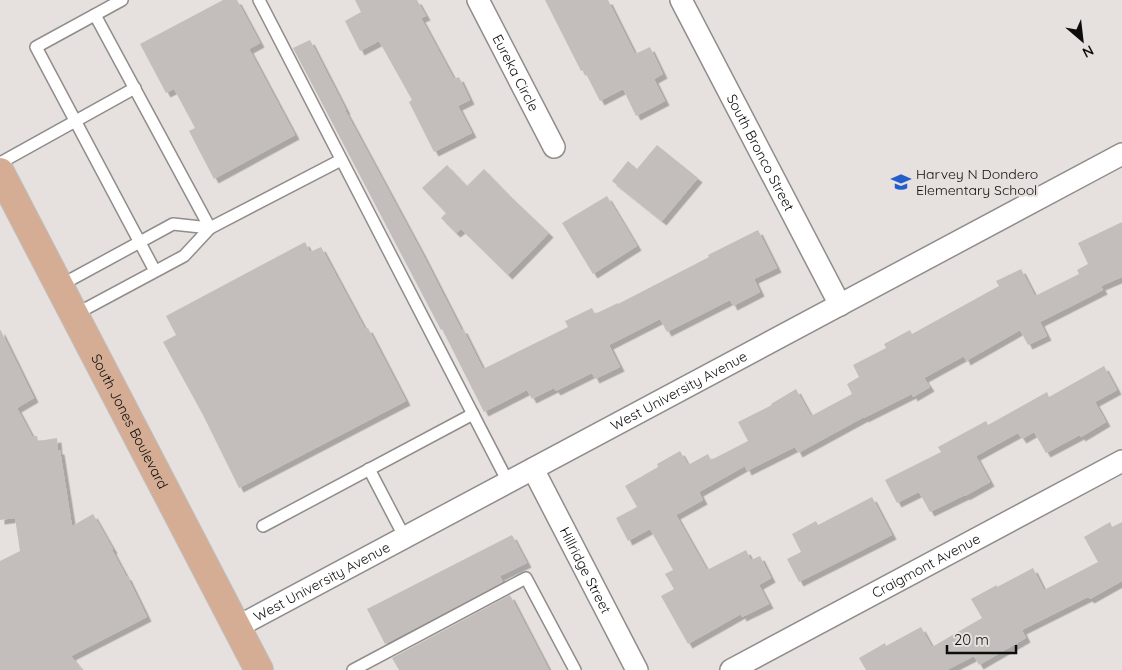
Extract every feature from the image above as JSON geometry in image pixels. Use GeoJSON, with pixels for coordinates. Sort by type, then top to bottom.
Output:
{"type":"FeatureCollection","features":[{"type":"Feature","properties":{"kind":"main road","name":"South Jones Boulevard"},"geometry":{"type":"LineString","coordinates":[[0,172],[259,670]]}},
{"type":"Feature","properties":{"kind":"street","name":"Eureka Circle"},"geometry":{"type":"LineString","coordinates":[[478,0],[554,147]]}},
{"type":"Feature","properties":{"kind":"street","name":"South Bronco Street"},"geometry":{"type":"LineString","coordinates":[[681,0],[840,305]]}},
{"type":"Feature","properties":{"kind":"street","name":"West University Avenue"},"geometry":{"type":"LineString","coordinates":[[237,627],[1122,154]]}},
{"type":"Feature","properties":{"kind":"street","name":"Craigmont Avenue"},"geometry":{"type":"LineString","coordinates":[[731,670],[1122,461]]}},
{"type":"Feature","properties":{"kind":"street","name":"Hillridge Street"},"geometry":{"type":"LineString","coordinates":[[533,469],[637,670]]}},
{"type":"Feature","properties":{"kind":"lane"},"geometry":{"type":"LineString","coordinates":[[122,0],[36,47],[155,271]]}},
{"type":"Feature","properties":{"kind":"lane"},"geometry":{"type":"LineString","coordinates":[[258,0],[508,482]]}},
{"type":"Feature","properties":{"kind":"lane"},"geometry":{"type":"LineString","coordinates":[[95,15],[210,228]]}},
{"type":"Feature","properties":{"kind":"lane"},"geometry":{"type":"LineString","coordinates":[[0,163],[134,88]]}},
{"type":"Feature","properties":{"kind":"lane"},"geometry":{"type":"LineString","coordinates":[[74,315],[184,256],[210,228],[342,160]]}},
{"type":"Feature","properties":{"kind":"lane"},"geometry":{"type":"LineString","coordinates":[[59,286],[174,224],[210,228]]}},
{"type":"Feature","properties":{"kind":"lane"},"geometry":{"type":"LineString","coordinates":[[263,526],[473,414]]}},
{"type":"Feature","properties":{"kind":"lane"},"geometry":{"type":"LineString","coordinates":[[369,469],[405,538]]}},
{"type":"Feature","properties":{"kind":"lane"},"geometry":{"type":"LineString","coordinates":[[355,669],[526,578],[575,670]]}},
{"type":"Feature","properties":{"kind":"building"},"geometry":{"type":"Polygon","coordinates":[[[223,0],[237,0],[260,43],[249,49],[295,135],[214,179],[189,131],[195,128],[174,89],[166,93],[140,44],[223,0]]]}},
{"type":"Feature","properties":{"kind":"building"},"geometry":{"type":"Polygon","coordinates":[[[355,0],[417,0],[426,16],[421,18],[454,79],[459,77],[470,100],[458,106],[472,133],[434,152],[409,102],[412,100],[379,41],[360,51],[345,21],[361,12],[355,0]]]}},
{"type":"Feature","properties":{"kind":"building"},"geometry":{"type":"Polygon","coordinates":[[[545,0],[608,0],[635,54],[650,47],[663,74],[654,79],[665,101],[636,116],[623,89],[600,101],[584,70],[581,71],[545,0]]]}},
{"type":"Feature","properties":{"kind":"building"},"geometry":{"type":"Polygon","coordinates":[[[310,40],[345,110],[483,369],[568,327],[565,321],[592,308],[595,314],[618,304],[758,230],[777,268],[754,279],[760,292],[733,306],[730,300],[667,332],[660,319],[609,345],[620,367],[595,379],[592,373],[556,391],[554,388],[532,399],[527,390],[484,412],[293,48],[310,40]]]}},
{"type":"Feature","properties":{"kind":"building"},"geometry":{"type":"Polygon","coordinates":[[[657,145],[698,178],[662,221],[612,181],[628,161],[637,169],[657,145]]]}},
{"type":"Feature","properties":{"kind":"building"},"geometry":{"type":"Polygon","coordinates":[[[447,165],[467,186],[484,169],[549,233],[508,275],[461,229],[456,233],[441,218],[446,213],[422,188],[447,165]]]}},
{"type":"Feature","properties":{"kind":"building"},"geometry":{"type":"Polygon","coordinates":[[[607,196],[637,246],[593,274],[562,223],[607,196]]]}},
{"type":"Feature","properties":{"kind":"building"},"geometry":{"type":"Polygon","coordinates":[[[1122,222],[1122,277],[1101,286],[1103,290],[1040,322],[1047,336],[1028,345],[1020,330],[966,361],[964,356],[924,378],[930,387],[913,397],[912,394],[864,417],[798,453],[795,447],[747,471],[745,466],[699,492],[703,500],[676,515],[707,570],[746,550],[751,560],[760,556],[771,578],[759,585],[769,604],[742,617],[741,614],[688,644],[661,596],[674,589],[665,574],[673,570],[650,529],[628,541],[616,518],[637,507],[625,486],[658,467],[657,464],[680,451],[688,465],[708,454],[711,460],[748,441],[738,422],[772,405],[796,389],[811,416],[852,394],[847,384],[859,377],[853,365],[886,348],[884,344],[910,330],[912,334],[999,286],[996,281],[1021,269],[1035,296],[1079,274],[1077,270],[1088,264],[1078,243],[1122,222]]]}},
{"type":"Feature","properties":{"kind":"building"},"geometry":{"type":"Polygon","coordinates":[[[305,242],[310,252],[321,247],[365,329],[368,328],[406,401],[239,488],[203,415],[163,342],[176,335],[166,316],[305,242]]]}},
{"type":"Feature","properties":{"kind":"building"},"geometry":{"type":"Polygon","coordinates":[[[0,329],[34,398],[17,408],[32,436],[37,436],[38,441],[57,438],[72,526],[93,514],[147,617],[71,656],[82,670],[0,670],[0,561],[20,551],[15,518],[0,520],[0,329]]]}},
{"type":"Feature","properties":{"kind":"building"},"geometry":{"type":"Polygon","coordinates":[[[1104,366],[1117,390],[1095,402],[1106,422],[1081,437],[1080,435],[1046,453],[1034,432],[1022,439],[1018,433],[976,456],[990,482],[930,512],[919,492],[897,503],[885,480],[941,452],[938,447],[986,421],[988,425],[1047,392],[1049,397],[1104,366]]]}},
{"type":"Feature","properties":{"kind":"building"},"geometry":{"type":"Polygon","coordinates":[[[872,497],[892,535],[799,582],[787,559],[801,552],[792,534],[816,521],[818,525],[872,497]]]}},
{"type":"Feature","properties":{"kind":"building"},"geometry":{"type":"Polygon","coordinates":[[[1110,522],[1112,527],[1122,522],[1122,581],[1090,599],[1088,597],[1022,630],[1026,638],[979,665],[974,656],[947,670],[866,670],[859,658],[885,643],[886,646],[921,627],[932,647],[982,618],[971,599],[1033,568],[1044,590],[1098,562],[1084,537],[1110,522]]]}},
{"type":"Feature","properties":{"kind":"building"},"geometry":{"type":"Polygon","coordinates":[[[512,535],[527,563],[500,576],[503,582],[385,644],[367,609],[512,535]]]}},
{"type":"Feature","properties":{"kind":"building"},"geometry":{"type":"Polygon","coordinates":[[[510,595],[549,670],[399,670],[392,658],[510,595]]]}},
{"type":"Feature","properties":{"kind":"place","name":"Harvey N Dondero Elementary School"},"geometry":{"type":"Point","coordinates":[901,182]}}]}
